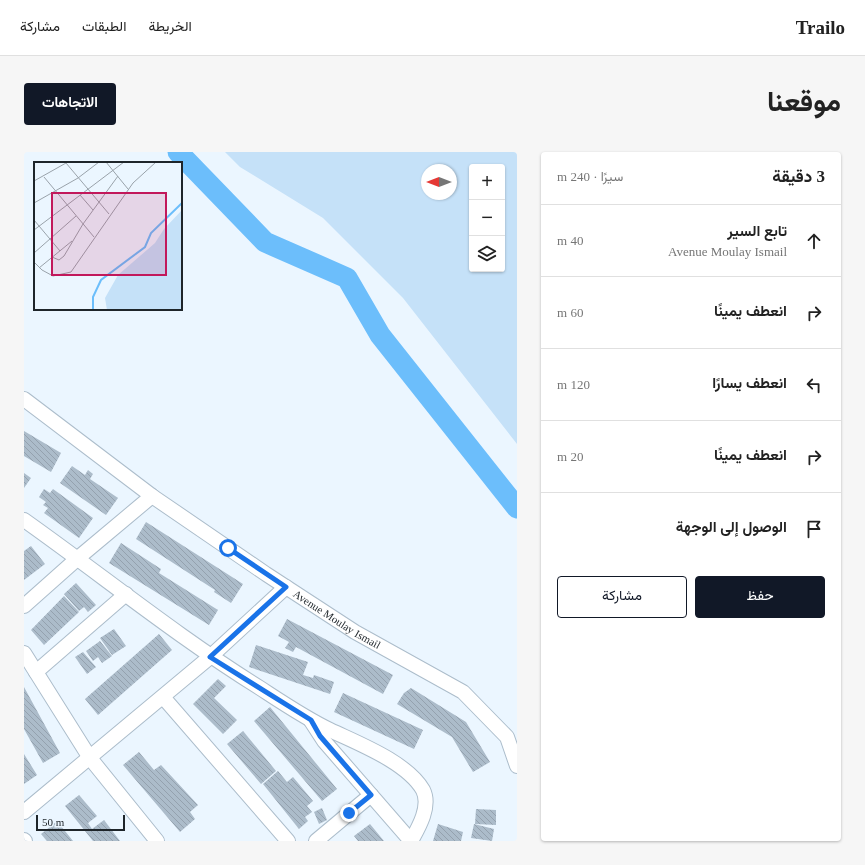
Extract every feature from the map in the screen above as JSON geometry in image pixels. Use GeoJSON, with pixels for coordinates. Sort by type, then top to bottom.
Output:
{"type":"FeatureCollection","features":[{"type":"Feature","properties":{"kind":"street","name":"Avenue Moulay Ismail"},"geometry":{"type":"LineString","coordinates":[[24,399],[152,496],[286,587],[349,628],[463,692],[507,737],[517,766]]}},
{"type":"Feature","properties":{"kind":"street"},"geometry":{"type":"LineString","coordinates":[[24,606],[78,558],[152,496]]}},
{"type":"Feature","properties":{"kind":"street"},"geometry":{"type":"LineString","coordinates":[[24,520],[78,558],[210,657],[311,720],[376,752],[403,769],[423,791],[424,807],[419,828],[411,841],[320,736],[311,720]]}},
{"type":"Feature","properties":{"kind":"street"},"geometry":{"type":"LineString","coordinates":[[24,812],[210,657],[286,587]]}},
{"type":"Feature","properties":{"kind":"street"},"geometry":{"type":"LineString","coordinates":[[36,672],[126,594]]}},
{"type":"Feature","properties":{"kind":"street"},"geometry":{"type":"LineString","coordinates":[[24,653],[90,758],[157,841]]}},
{"type":"Feature","properties":{"kind":"street"},"geometry":{"type":"LineString","coordinates":[[163,697],[288,841]]}},
{"type":"Feature","properties":{"kind":"street"},"geometry":{"type":"LineString","coordinates":[[316,841],[371,795]]}},
{"type":"Feature","properties":{"kind":"shaded area"},"geometry":{"type":"Polygon","coordinates":[[[225,152],[517,152],[517,444],[403,298],[323,218],[240,167],[225,152]]]}},
{"type":"Feature","properties":{"kind":"building"},"geometry":{"type":"Polygon","coordinates":[[[24,431],[61,453],[51,472],[24,456],[24,431]]]}},
{"type":"Feature","properties":{"kind":"building"},"geometry":{"type":"Polygon","coordinates":[[[72,466],[85,475],[88,470],[93,474],[90,479],[118,498],[106,515],[60,483],[72,466]]]}},
{"type":"Feature","properties":{"kind":"building"},"geometry":{"type":"Polygon","coordinates":[[[24,473],[31,478],[24,488],[24,473]]]}},
{"type":"Feature","properties":{"kind":"building"},"geometry":{"type":"Polygon","coordinates":[[[44,489],[50,493],[53,489],[93,518],[79,538],[44,513],[48,508],[43,505],[46,502],[39,497],[44,489]]]}},
{"type":"Feature","properties":{"kind":"building"},"geometry":{"type":"Polygon","coordinates":[[[146,522],[243,584],[231,603],[214,592],[215,590],[136,539],[146,522]]]}},
{"type":"Feature","properties":{"kind":"building"},"geometry":{"type":"Polygon","coordinates":[[[121,543],[161,569],[159,573],[218,610],[209,625],[109,563],[121,543]]]}},
{"type":"Feature","properties":{"kind":"building"},"geometry":{"type":"Polygon","coordinates":[[[31,546],[45,564],[24,580],[24,551],[31,546]]]}},
{"type":"Feature","properties":{"kind":"building"},"geometry":{"type":"Polygon","coordinates":[[[76,583],[96,605],[88,612],[84,607],[79,611],[64,594],[76,583]]]}},
{"type":"Feature","properties":{"kind":"building"},"geometry":{"type":"Polygon","coordinates":[[[64,596],[79,612],[44,645],[31,630],[64,596]]]}},
{"type":"Feature","properties":{"kind":"building"},"geometry":{"type":"Polygon","coordinates":[[[287,619],[393,675],[383,694],[296,647],[293,652],[285,648],[289,642],[278,636],[287,619]]]}},
{"type":"Feature","properties":{"kind":"building"},"geometry":{"type":"Polygon","coordinates":[[[114,629],[126,646],[112,655],[100,638],[114,629]]]}},
{"type":"Feature","properties":{"kind":"building"},"geometry":{"type":"Polygon","coordinates":[[[159,634],[172,650],[98,715],[85,699],[159,634]]]}},
{"type":"Feature","properties":{"kind":"building"},"geometry":{"type":"Polygon","coordinates":[[[100,641],[112,656],[102,663],[98,657],[93,661],[86,651],[100,641]]]}},
{"type":"Feature","properties":{"kind":"building"},"geometry":{"type":"Polygon","coordinates":[[[256,645],[308,662],[303,675],[313,678],[314,675],[334,682],[330,694],[249,667],[256,645]]]}},
{"type":"Feature","properties":{"kind":"building"},"geometry":{"type":"Polygon","coordinates":[[[83,652],[96,667],[87,674],[75,657],[83,652]]]}},
{"type":"Feature","properties":{"kind":"building"},"geometry":{"type":"Polygon","coordinates":[[[218,679],[226,686],[214,698],[237,720],[223,734],[193,704],[218,679]]]}},
{"type":"Feature","properties":{"kind":"building"},"geometry":{"type":"Polygon","coordinates":[[[24,687],[60,753],[43,763],[24,729],[24,687]]]}},
{"type":"Feature","properties":{"kind":"building"},"geometry":{"type":"Polygon","coordinates":[[[411,688],[466,722],[490,762],[473,772],[452,737],[397,704],[404,693],[411,688]]]}},
{"type":"Feature","properties":{"kind":"building"},"geometry":{"type":"Polygon","coordinates":[[[343,693],[423,730],[414,749],[334,712],[343,693]]]}},
{"type":"Feature","properties":{"kind":"building"},"geometry":{"type":"Polygon","coordinates":[[[270,707],[337,789],[322,801],[254,721],[270,707]]]}},
{"type":"Feature","properties":{"kind":"building"},"geometry":{"type":"Polygon","coordinates":[[[243,731],[276,771],[261,784],[227,744],[243,731]]]}},
{"type":"Feature","properties":{"kind":"building"},"geometry":{"type":"Polygon","coordinates":[[[139,752],[154,770],[161,765],[198,805],[190,812],[195,819],[180,832],[123,765],[139,752]]]}},
{"type":"Feature","properties":{"kind":"building"},"geometry":{"type":"Polygon","coordinates":[[[24,754],[37,775],[24,784],[24,754]]]}},
{"type":"Feature","properties":{"kind":"building"},"geometry":{"type":"Polygon","coordinates":[[[278,771],[287,782],[293,777],[313,801],[307,806],[312,812],[305,817],[308,821],[299,829],[263,784],[278,771]]]}},
{"type":"Feature","properties":{"kind":"building"},"geometry":{"type":"Polygon","coordinates":[[[79,795],[97,816],[88,823],[92,829],[104,820],[120,841],[93,841],[65,806],[79,795]]]}},
{"type":"Feature","properties":{"kind":"building"},"geometry":{"type":"Polygon","coordinates":[[[322,808],[327,820],[319,824],[314,812],[322,808]]]}},
{"type":"Feature","properties":{"kind":"building"},"geometry":{"type":"Polygon","coordinates":[[[476,809],[496,810],[496,825],[475,824],[476,809]]]}},
{"type":"Feature","properties":{"kind":"building"},"geometry":{"type":"Polygon","coordinates":[[[57,821],[73,841],[47,841],[41,834],[57,821]]]}},
{"type":"Feature","properties":{"kind":"building"},"geometry":{"type":"Polygon","coordinates":[[[370,824],[384,841],[358,841],[354,836],[370,824]]]}},
{"type":"Feature","properties":{"kind":"building"},"geometry":{"type":"Polygon","coordinates":[[[438,824],[463,832],[461,841],[433,841],[438,824]]]}},
{"type":"Feature","properties":{"kind":"building"},"geometry":{"type":"Polygon","coordinates":[[[474,824],[494,829],[492,841],[471,838],[474,824]]]}},
{"type":"Feature","properties":{"kind":"waterway"},"geometry":{"type":"LineString","coordinates":[[178,152],[265,242],[347,278],[380,335],[517,508]]}},
{"type":"Feature","properties":{"kind":"route"},"geometry":{"type":"LineString","coordinates":[[228,548],[286,587],[210,657],[311,720],[320,736],[371,795],[349,813]]}}]}
